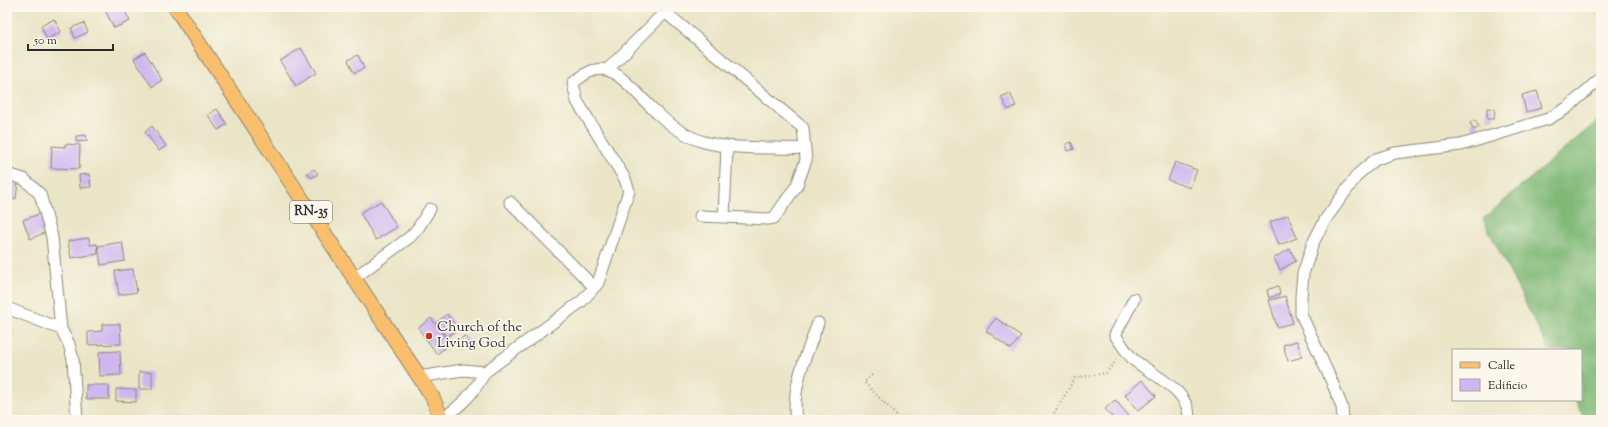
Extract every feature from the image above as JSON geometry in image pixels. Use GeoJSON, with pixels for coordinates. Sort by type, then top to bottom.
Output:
{"type":"FeatureCollection","features":[{"type":"Feature","properties":{"kind":"main road","name":"RN-35"},"geometry":{"type":"LineString","coordinates":[[175,7],[432,396],[442,420]]}},
{"type":"Feature","properties":{"kind":"street"},"geometry":{"type":"LineString","coordinates":[[607,70],[665,9],[803,128],[806,160],[797,185],[774,218],[700,216]]}},
{"type":"Feature","properties":{"kind":"street"},"geometry":{"type":"LineString","coordinates":[[442,420],[461,406],[476,388],[485,372],[582,301],[598,283],[629,191],[625,179],[577,101],[573,83],[591,71],[607,70],[620,77],[670,124],[705,142],[727,146],[805,149]]}},
{"type":"Feature","properties":{"kind":"street"},"geometry":{"type":"LineString","coordinates":[[1343,420],[1342,407],[1301,314],[1300,296],[1303,274],[1313,243],[1325,220],[1358,174],[1376,159],[1395,153],[1461,145],[1548,120],[1567,108],[1601,78]]}},
{"type":"Feature","properties":{"kind":"street"},"geometry":{"type":"LineString","coordinates":[[724,217],[727,146]]}},
{"type":"Feature","properties":{"kind":"street"},"geometry":{"type":"LineString","coordinates":[[7,174],[24,179],[40,194],[52,238],[61,329],[69,344],[73,359],[77,420]]}},
{"type":"Feature","properties":{"kind":"street"},"geometry":{"type":"LineString","coordinates":[[510,202],[594,287]]}},
{"type":"Feature","properties":{"kind":"street"},"geometry":{"type":"LineString","coordinates":[[354,278],[410,238],[430,209]]}},
{"type":"Feature","properties":{"kind":"street"},"geometry":{"type":"LineString","coordinates":[[1134,299],[1115,335],[1133,360],[1169,385],[1183,398],[1190,414],[1189,420]]}},
{"type":"Feature","properties":{"kind":"street"},"geometry":{"type":"LineString","coordinates":[[7,308],[61,329]]}},
{"type":"Feature","properties":{"kind":"street"},"geometry":{"type":"LineString","coordinates":[[796,420],[794,407],[797,385],[818,323]]}},
{"type":"Feature","properties":{"kind":"street"},"geometry":{"type":"LineString","coordinates":[[419,377],[463,370],[485,372]]}},
{"type":"Feature","properties":{"kind":"path"},"geometry":{"type":"LineString","coordinates":[[1050,420],[1075,378],[1106,373],[1125,349]]}},
{"type":"Feature","properties":{"kind":"path"},"geometry":{"type":"LineString","coordinates":[[872,375],[864,382],[901,420]]}},
{"type":"Feature","properties":{"kind":"green space"},"geometry":{"type":"Polygon","coordinates":[[[1601,118],[1601,420],[1585,420],[1576,401],[1582,401],[1582,349],[1548,349],[1483,219],[1601,118]]]}},
{"type":"Feature","properties":{"kind":"green space"},"geometry":{"type":"Polygon","coordinates":[[[162,417],[247,417],[247,420],[162,420],[162,417]]]}},
{"type":"Feature","properties":{"kind":"building"},"geometry":{"type":"Polygon","coordinates":[[[123,7],[130,21],[114,28],[104,8],[123,7]]]}},
{"type":"Feature","properties":{"kind":"building"},"geometry":{"type":"Polygon","coordinates":[[[54,19],[61,32],[47,39],[41,26],[54,19]]]}},
{"type":"Feature","properties":{"kind":"building"},"geometry":{"type":"Polygon","coordinates":[[[84,23],[88,32],[75,38],[71,28],[84,23]]]}},
{"type":"Feature","properties":{"kind":"building"},"geometry":{"type":"Polygon","coordinates":[[[301,48],[316,73],[296,86],[280,61],[301,48]]]}},
{"type":"Feature","properties":{"kind":"building"},"geometry":{"type":"Polygon","coordinates":[[[145,52],[162,80],[152,87],[134,59],[145,52]]]}},
{"type":"Feature","properties":{"kind":"building"},"geometry":{"type":"Polygon","coordinates":[[[358,55],[364,68],[354,73],[348,60],[358,55]]]}},
{"type":"Feature","properties":{"kind":"building"},"geometry":{"type":"Polygon","coordinates":[[[1537,91],[1542,108],[1526,112],[1522,95],[1537,91]]]}},
{"type":"Feature","properties":{"kind":"building"},"geometry":{"type":"Polygon","coordinates":[[[1010,93],[1016,106],[1008,110],[1001,97],[1010,93]]]}},
{"type":"Feature","properties":{"kind":"building"},"geometry":{"type":"Polygon","coordinates":[[[1487,108],[1495,109],[1494,119],[1487,119],[1487,108]]]}},
{"type":"Feature","properties":{"kind":"building"},"geometry":{"type":"Polygon","coordinates":[[[217,109],[227,124],[218,130],[208,115],[217,109]]]}},
{"type":"Feature","properties":{"kind":"building"},"geometry":{"type":"Polygon","coordinates":[[[1475,120],[1479,127],[1474,130],[1470,123],[1475,120]]]}},
{"type":"Feature","properties":{"kind":"building"},"geometry":{"type":"Polygon","coordinates":[[[152,126],[166,146],[159,151],[145,132],[152,126]]]}},
{"type":"Feature","properties":{"kind":"building"},"geometry":{"type":"Polygon","coordinates":[[[86,135],[87,141],[76,142],[76,136],[86,135]]]}},
{"type":"Feature","properties":{"kind":"building"},"geometry":{"type":"Polygon","coordinates":[[[1071,142],[1074,149],[1068,151],[1066,144],[1071,142]]]}},
{"type":"Feature","properties":{"kind":"building"},"geometry":{"type":"Polygon","coordinates":[[[65,144],[80,145],[79,169],[51,168],[52,146],[65,147],[65,144]]]}},
{"type":"Feature","properties":{"kind":"building"},"geometry":{"type":"Polygon","coordinates":[[[1175,162],[1197,170],[1190,188],[1168,180],[1175,162]]]}},
{"type":"Feature","properties":{"kind":"building"},"geometry":{"type":"Polygon","coordinates":[[[314,169],[318,174],[311,178],[307,173],[314,169]]]}},
{"type":"Feature","properties":{"kind":"building"},"geometry":{"type":"Polygon","coordinates":[[[89,174],[91,187],[80,188],[79,175],[89,174]]]}},
{"type":"Feature","properties":{"kind":"building"},"geometry":{"type":"Polygon","coordinates":[[[7,181],[18,182],[16,199],[7,198],[7,181]]]}},
{"type":"Feature","properties":{"kind":"building"},"geometry":{"type":"Polygon","coordinates":[[[381,201],[397,227],[376,240],[360,213],[381,201]]]}},
{"type":"Feature","properties":{"kind":"building"},"geometry":{"type":"Polygon","coordinates":[[[39,214],[46,232],[30,239],[23,220],[39,214]]]}},
{"type":"Feature","properties":{"kind":"building"},"geometry":{"type":"Polygon","coordinates":[[[1288,215],[1297,238],[1279,245],[1270,222],[1288,215]]]}},
{"type":"Feature","properties":{"kind":"building"},"geometry":{"type":"Polygon","coordinates":[[[89,238],[90,245],[97,244],[98,254],[71,258],[68,241],[89,238]]]}},
{"type":"Feature","properties":{"kind":"building"},"geometry":{"type":"Polygon","coordinates":[[[122,242],[125,261],[101,265],[98,246],[122,242]]]}},
{"type":"Feature","properties":{"kind":"building"},"geometry":{"type":"Polygon","coordinates":[[[1290,249],[1296,261],[1280,270],[1274,258],[1290,249]]]}},
{"type":"Feature","properties":{"kind":"building"},"geometry":{"type":"Polygon","coordinates":[[[133,269],[137,292],[119,295],[115,271],[133,269]]]}},
{"type":"Feature","properties":{"kind":"building"},"geometry":{"type":"Polygon","coordinates":[[[1278,286],[1280,294],[1269,298],[1267,290],[1278,286]]]}},
{"type":"Feature","properties":{"kind":"building"},"geometry":{"type":"Polygon","coordinates":[[[1285,296],[1293,323],[1277,327],[1269,300],[1285,296]]]}},
{"type":"Feature","properties":{"kind":"building"},"geometry":{"type":"Polygon","coordinates":[[[447,314],[458,329],[447,337],[436,323],[447,314]]]}},
{"type":"Feature","properties":{"kind":"building"},"geometry":{"type":"Polygon","coordinates":[[[7,318],[10,318],[11,333],[7,333],[7,318]]]}},
{"type":"Feature","properties":{"kind":"building"},"geometry":{"type":"Polygon","coordinates":[[[431,318],[450,344],[437,354],[418,328],[431,318]]]}},
{"type":"Feature","properties":{"kind":"building"},"geometry":{"type":"Polygon","coordinates":[[[996,318],[1021,336],[1011,349],[986,331],[996,318]]]}},
{"type":"Feature","properties":{"kind":"building"},"geometry":{"type":"Polygon","coordinates":[[[102,324],[120,324],[121,344],[88,345],[88,332],[102,331],[102,324]]]}},
{"type":"Feature","properties":{"kind":"building"},"geometry":{"type":"Polygon","coordinates":[[[464,336],[469,341],[460,349],[456,344],[464,336]]]}},
{"type":"Feature","properties":{"kind":"building"},"geometry":{"type":"Polygon","coordinates":[[[1297,341],[1302,357],[1288,361],[1283,345],[1297,341]]]}},
{"type":"Feature","properties":{"kind":"building"},"geometry":{"type":"Polygon","coordinates":[[[120,351],[121,375],[100,376],[99,352],[120,351]]]}},
{"type":"Feature","properties":{"kind":"building"},"geometry":{"type":"Polygon","coordinates":[[[139,372],[152,372],[152,389],[139,389],[139,372]]]}},
{"type":"Feature","properties":{"kind":"building"},"geometry":{"type":"Polygon","coordinates":[[[1142,380],[1156,396],[1138,411],[1125,395],[1142,380]]]}},
{"type":"Feature","properties":{"kind":"building"},"geometry":{"type":"Polygon","coordinates":[[[86,385],[109,385],[109,399],[86,399],[86,385]]]}},
{"type":"Feature","properties":{"kind":"building"},"geometry":{"type":"Polygon","coordinates":[[[116,389],[136,390],[136,402],[116,401],[116,389]]]}},
{"type":"Feature","properties":{"kind":"building"},"geometry":{"type":"Polygon","coordinates":[[[1115,400],[1129,416],[1125,420],[1115,420],[1105,409],[1115,400]]]}},
{"type":"Feature","properties":{"kind":"place","name":"Church of the Living God"},"geometry":{"type":"Point","coordinates":[429,336]}}]}
